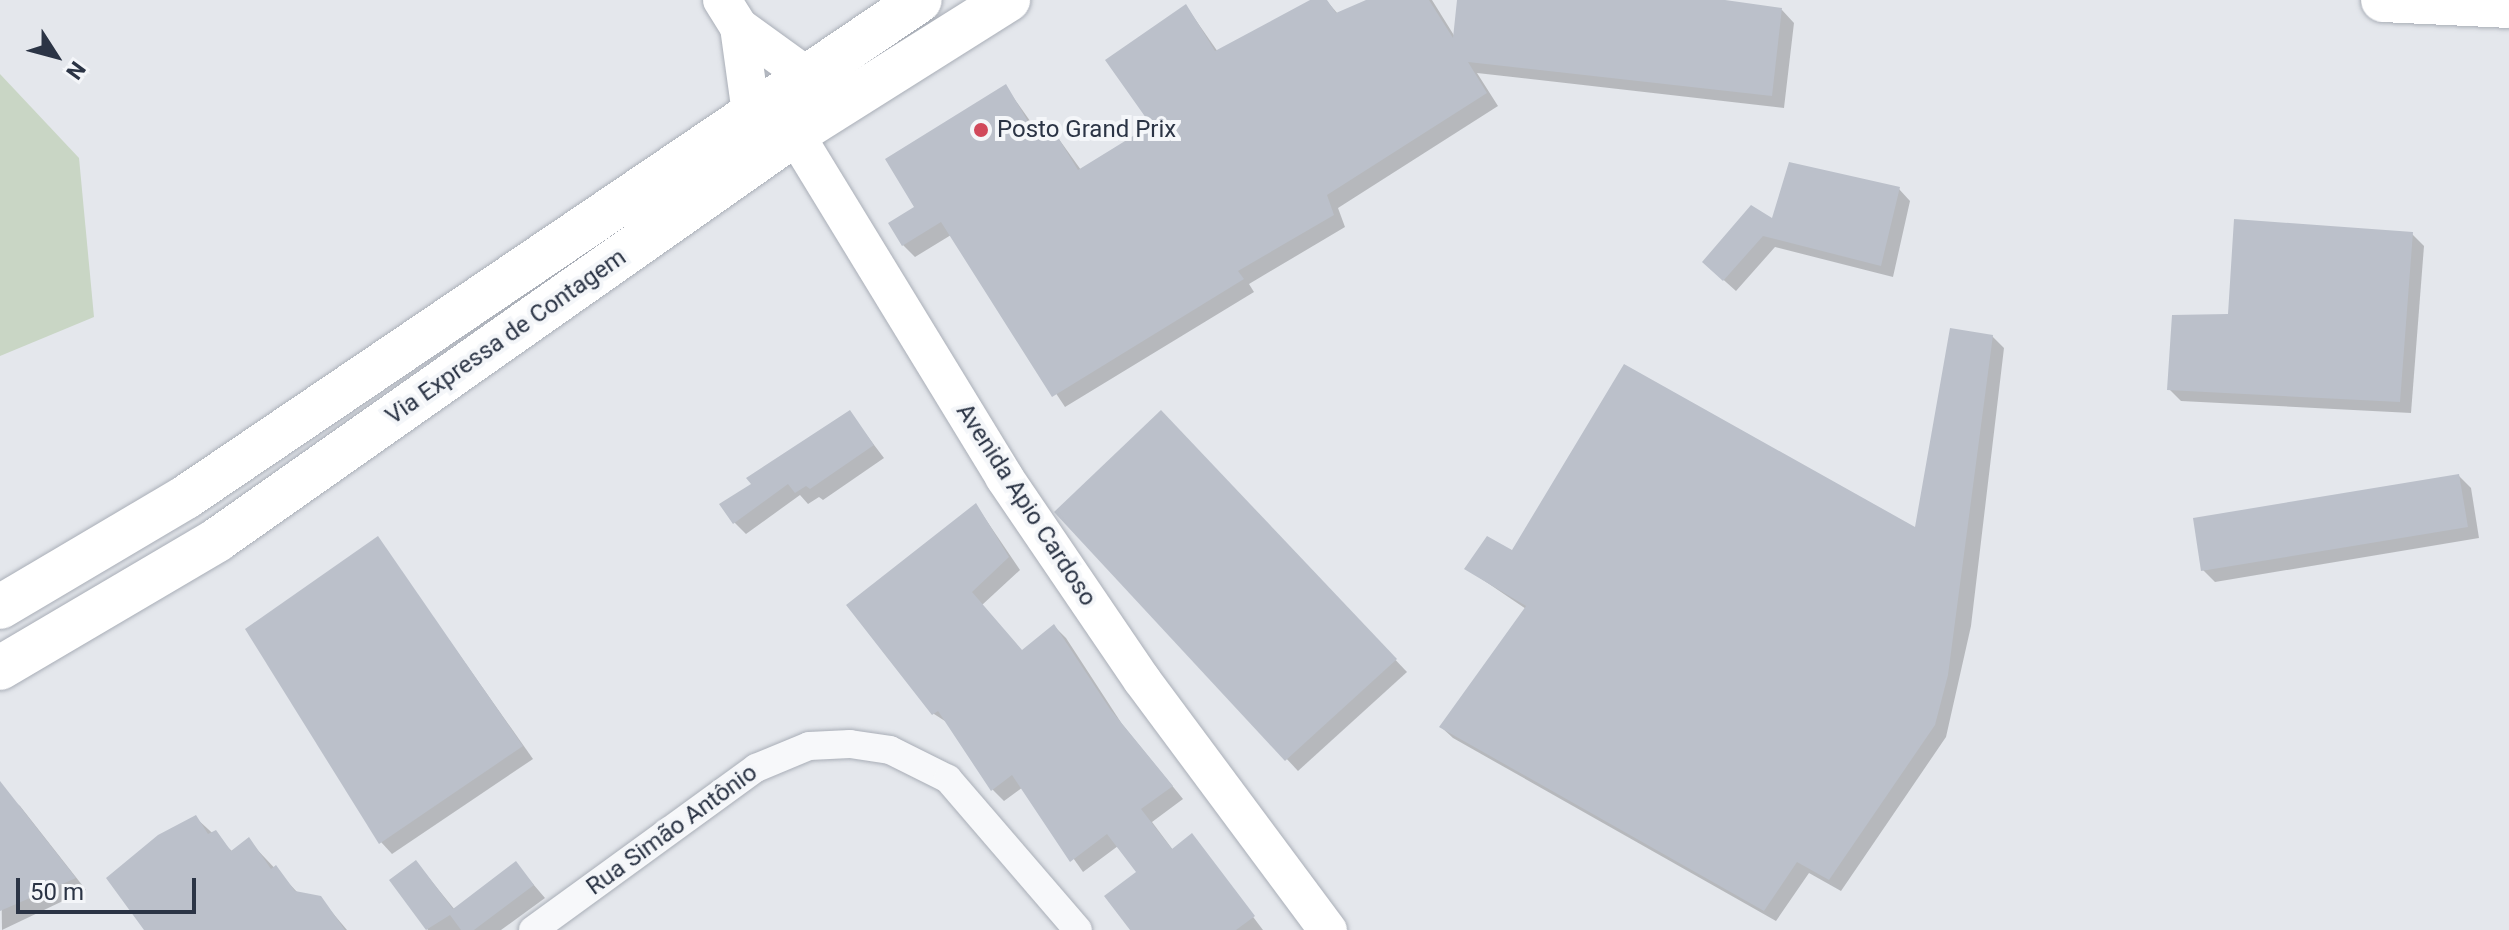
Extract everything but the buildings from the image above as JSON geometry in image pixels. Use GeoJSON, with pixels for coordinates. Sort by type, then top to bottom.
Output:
{"type":"FeatureCollection","features":[{"type":"Feature","properties":{"kind":"highway","name":"Via Expressa de Contagem"},"geometry":{"type":"LineString","coordinates":[[0,607],[186,497],[920,0]]}},
{"type":"Feature","properties":{"kind":"highway","name":"Via Expressa de Contagem"},"geometry":{"type":"LineString","coordinates":[[0,668],[217,540],[795,134],[1008,0]]}},
{"type":"Feature","properties":{"kind":"highway"},"geometry":{"type":"LineString","coordinates":[[2399,1],[2509,6]]}},
{"type":"Feature","properties":{"kind":"street"},"geometry":{"type":"LineString","coordinates":[[730,14],[807,76]]}},
{"type":"Feature","properties":{"kind":"street"},"geometry":{"type":"LineString","coordinates":[[730,14],[751,114]]}},
{"type":"Feature","properties":{"kind":"street","name":"Avenida Apio Cardoso"},"geometry":{"type":"LineString","coordinates":[[795,134],[1004,477],[1274,864],[1328,930]]}},
{"type":"Feature","properties":{"kind":"street","name":"Rua Simão Antônio"},"geometry":{"type":"LineString","coordinates":[[533,930],[756,768],[809,746],[850,744],[890,750],[948,779],[1078,930]]}},
{"type":"Feature","properties":{"kind":"street","name":"Avenida Apio Cardoso"},"geometry":{"type":"LineString","coordinates":[[1274,864],[1294,930]]}},
{"type":"Feature","properties":{"kind":"green space"},"geometry":{"type":"Polygon","coordinates":[[[0,74],[79,158],[94,317],[0,356],[0,74]]]}},
{"type":"Feature","properties":{"kind":"place","name":"Posto Grand Prix"},"geometry":{"type":"Point","coordinates":[981,130]}}]}
